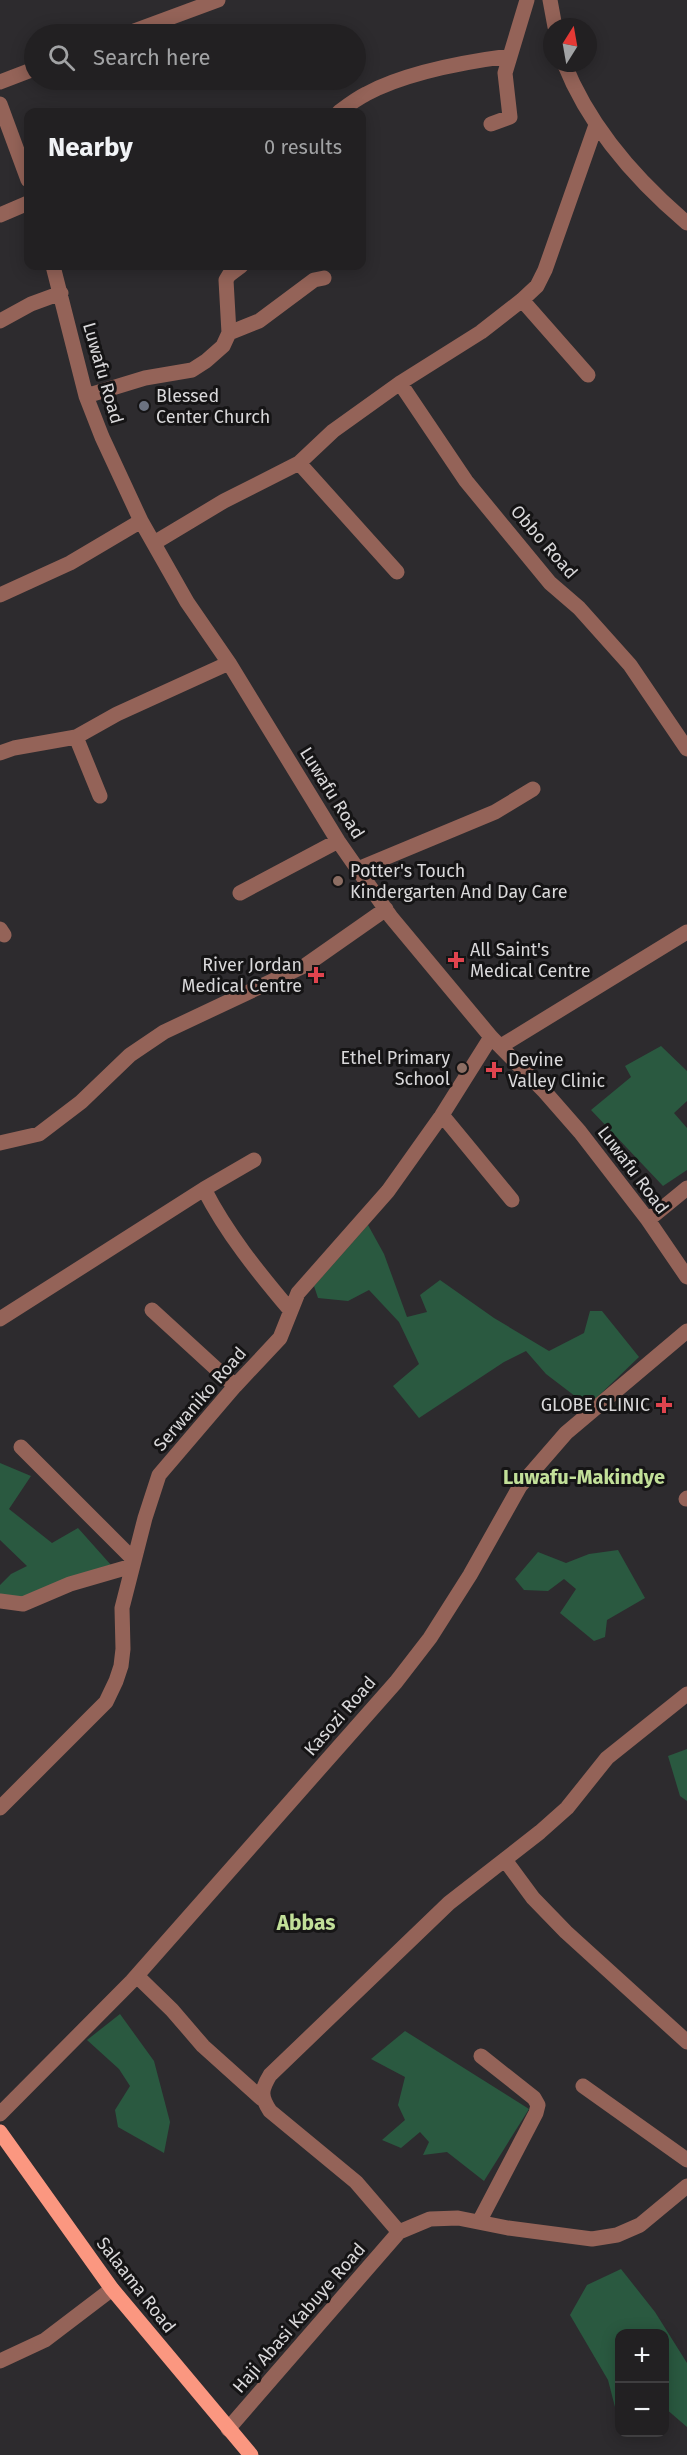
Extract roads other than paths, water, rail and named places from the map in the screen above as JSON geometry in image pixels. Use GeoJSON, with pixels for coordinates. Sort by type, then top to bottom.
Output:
{"type":"FeatureCollection","features":[{"type":"Feature","properties":{"kind":"main road","name":"Salaama Road"},"geometry":{"type":"LineString","coordinates":[[0,2132],[112,2289],[251,2455]]}},
{"type":"Feature","properties":{"kind":"street"},"geometry":{"type":"LineString","coordinates":[[153,24],[218,0]]}},
{"type":"Feature","properties":{"kind":"street"},"geometry":{"type":"LineString","coordinates":[[491,124],[510,117],[505,73],[527,0]]}},
{"type":"Feature","properties":{"kind":"street"},"geometry":{"type":"LineString","coordinates":[[550,0],[553,18]]}},
{"type":"Feature","properties":{"kind":"street"},"geometry":{"type":"LineString","coordinates":[[345,108],[366,94],[419,74],[460,63],[510,56]]}},
{"type":"Feature","properties":{"kind":"street"},"geometry":{"type":"LineString","coordinates":[[567,72],[574,89],[596,125],[633,171],[687,223]]}},
{"type":"Feature","properties":{"kind":"street"},"geometry":{"type":"LineString","coordinates":[[0,82],[24,73]]}},
{"type":"Feature","properties":{"kind":"street"},"geometry":{"type":"LineString","coordinates":[[0,104],[24,169]]}},
{"type":"Feature","properties":{"kind":"street"},"geometry":{"type":"LineString","coordinates":[[154,543],[224,501],[299,463],[333,431],[400,383],[481,332],[537,286],[545,270],[596,125]]}},
{"type":"Feature","properties":{"kind":"street"},"geometry":{"type":"LineString","coordinates":[[0,215],[24,205]]}},
{"type":"Feature","properties":{"kind":"street","name":"Luwafu Road"},"geometry":{"type":"LineString","coordinates":[[54,270],[86,396],[118,476],[187,602],[229,663],[338,841],[386,909],[496,1042],[580,1132],[648,1220],[687,1277]]}},
{"type":"Feature","properties":{"kind":"street"},"geometry":{"type":"LineString","coordinates":[[86,396],[145,378],[192,370],[223,346],[229,333],[226,280],[236,270]]}},
{"type":"Feature","properties":{"kind":"street"},"geometry":{"type":"LineString","coordinates":[[229,333],[259,321],[314,280],[324,278]]}},
{"type":"Feature","properties":{"kind":"street"},"geometry":{"type":"LineString","coordinates":[[0,321],[31,304],[61,293]]}},
{"type":"Feature","properties":{"kind":"street"},"geometry":{"type":"LineString","coordinates":[[522,300],[588,375]]}},
{"type":"Feature","properties":{"kind":"street","name":"Obbo Road"},"geometry":{"type":"LineString","coordinates":[[400,383],[466,481],[550,583],[579,608],[630,665],[687,749]]}},
{"type":"Feature","properties":{"kind":"street"},"geometry":{"type":"LineString","coordinates":[[299,463],[397,572]]}},
{"type":"Feature","properties":{"kind":"street"},"geometry":{"type":"LineString","coordinates":[[0,595],[70,563],[141,521]]}},
{"type":"Feature","properties":{"kind":"street"},"geometry":{"type":"LineString","coordinates":[[0,753],[14,748],[76,737],[117,714],[229,663]]}},
{"type":"Feature","properties":{"kind":"street"},"geometry":{"type":"LineString","coordinates":[[76,737],[100,796]]}},
{"type":"Feature","properties":{"kind":"street"},"geometry":{"type":"LineString","coordinates":[[358,869],[495,812],[533,789]]}},
{"type":"Feature","properties":{"kind":"street"},"geometry":{"type":"LineString","coordinates":[[240,893],[338,841]]}},
{"type":"Feature","properties":{"kind":"street"},"geometry":{"type":"LineString","coordinates":[[0,1143],[39,1134],[81,1102],[130,1055],[164,1032],[306,965],[386,909]]}},
{"type":"Feature","properties":{"kind":"street"},"geometry":{"type":"LineString","coordinates":[[496,1042],[687,932]]}},
{"type":"Feature","properties":{"kind":"street","name":"Serwaniko Road"},"geometry":{"type":"LineString","coordinates":[[0,1808],[106,1702],[121,1666],[122,1608],[159,1475],[235,1386],[280,1338],[298,1293],[388,1191],[496,1042]]}},
{"type":"Feature","properties":{"kind":"street"},"geometry":{"type":"LineString","coordinates":[[442,1115],[512,1200]]}},
{"type":"Feature","properties":{"kind":"street"},"geometry":{"type":"LineString","coordinates":[[0,1319],[204,1189],[254,1160]]}},
{"type":"Feature","properties":{"kind":"street"},"geometry":{"type":"LineString","coordinates":[[648,1220],[687,1188]]}},
{"type":"Feature","properties":{"kind":"street"},"geometry":{"type":"LineString","coordinates":[[204,1189],[218,1216],[254,1266],[290,1310]]}},
{"type":"Feature","properties":{"kind":"street"},"geometry":{"type":"LineString","coordinates":[[152,1310],[235,1386]]}},
{"type":"Feature","properties":{"kind":"street","name":"Kasozi Road"},"geometry":{"type":"LineString","coordinates":[[0,2114],[137,1976],[396,1682],[430,1638],[470,1575],[520,1486],[540,1462],[566,1433],[687,1331]]}},
{"type":"Feature","properties":{"kind":"street"},"geometry":{"type":"LineString","coordinates":[[0,1601],[22,1604],[70,1584],[133,1563],[21,1447]]}},
{"type":"Feature","properties":{"kind":"street"},"geometry":{"type":"LineString","coordinates":[[262,2099],[262,2089],[270,2075],[449,1903],[540,1832],[567,1808],[607,1758],[687,1694]]}},
{"type":"Feature","properties":{"kind":"street"},"geometry":{"type":"LineString","coordinates":[[505,1860],[533,1898],[566,1932],[687,2042]]}},
{"type":"Feature","properties":{"kind":"street"},"geometry":{"type":"LineString","coordinates":[[137,1976],[172,2010],[203,2046],[262,2099],[270,2111],[356,2182],[399,2232],[430,2219],[458,2218],[592,2239],[617,2235],[640,2225],[687,2186]]}},
{"type":"Feature","properties":{"kind":"street"},"geometry":{"type":"LineString","coordinates":[[479,2222],[536,2113],[538,2105],[534,2098],[481,2056]]}},
{"type":"Feature","properties":{"kind":"street"},"geometry":{"type":"LineString","coordinates":[[583,2086],[687,2160]]}},
{"type":"Feature","properties":{"kind":"street","name":"Haji Abasi Kabuye Road"},"geometry":{"type":"LineString","coordinates":[[228,2429],[399,2232]]}},
{"type":"Feature","properties":{"kind":"street"},"geometry":{"type":"LineString","coordinates":[[0,2361],[45,2340],[112,2289]]}},
{"type":"Feature","properties":{"kind":"place","name":"Blessed Center Church"},"geometry":{"type":"Point","coordinates":[144,406]}},
{"type":"Feature","properties":{"kind":"place","name":"Potter's Touch Kindergarten And Day Care"},"geometry":{"type":"Point","coordinates":[338,881]}},
{"type":"Feature","properties":{"kind":"place","name":"All Saint's Medical Centre"},"geometry":{"type":"Point","coordinates":[456,960]}},
{"type":"Feature","properties":{"kind":"place","name":"River Jordan Medical Centre"},"geometry":{"type":"Point","coordinates":[316,975]}},
{"type":"Feature","properties":{"kind":"place","name":"Ethel Primary School"},"geometry":{"type":"Point","coordinates":[462,1068]}},
{"type":"Feature","properties":{"kind":"place","name":"Devine Valley Clinic"},"geometry":{"type":"Point","coordinates":[494,1070]}},
{"type":"Feature","properties":{"kind":"place","name":"GLOBE CLINIC"},"geometry":{"type":"Point","coordinates":[664,1405]}},
{"type":"Feature","properties":{"kind":"district","name":"Luwafu-Makindye"},"geometry":{"type":"Point","coordinates":[584,1477]}},
{"type":"Feature","properties":{"kind":"district","name":"Abbas"},"geometry":{"type":"Point","coordinates":[306,1923]}}]}
